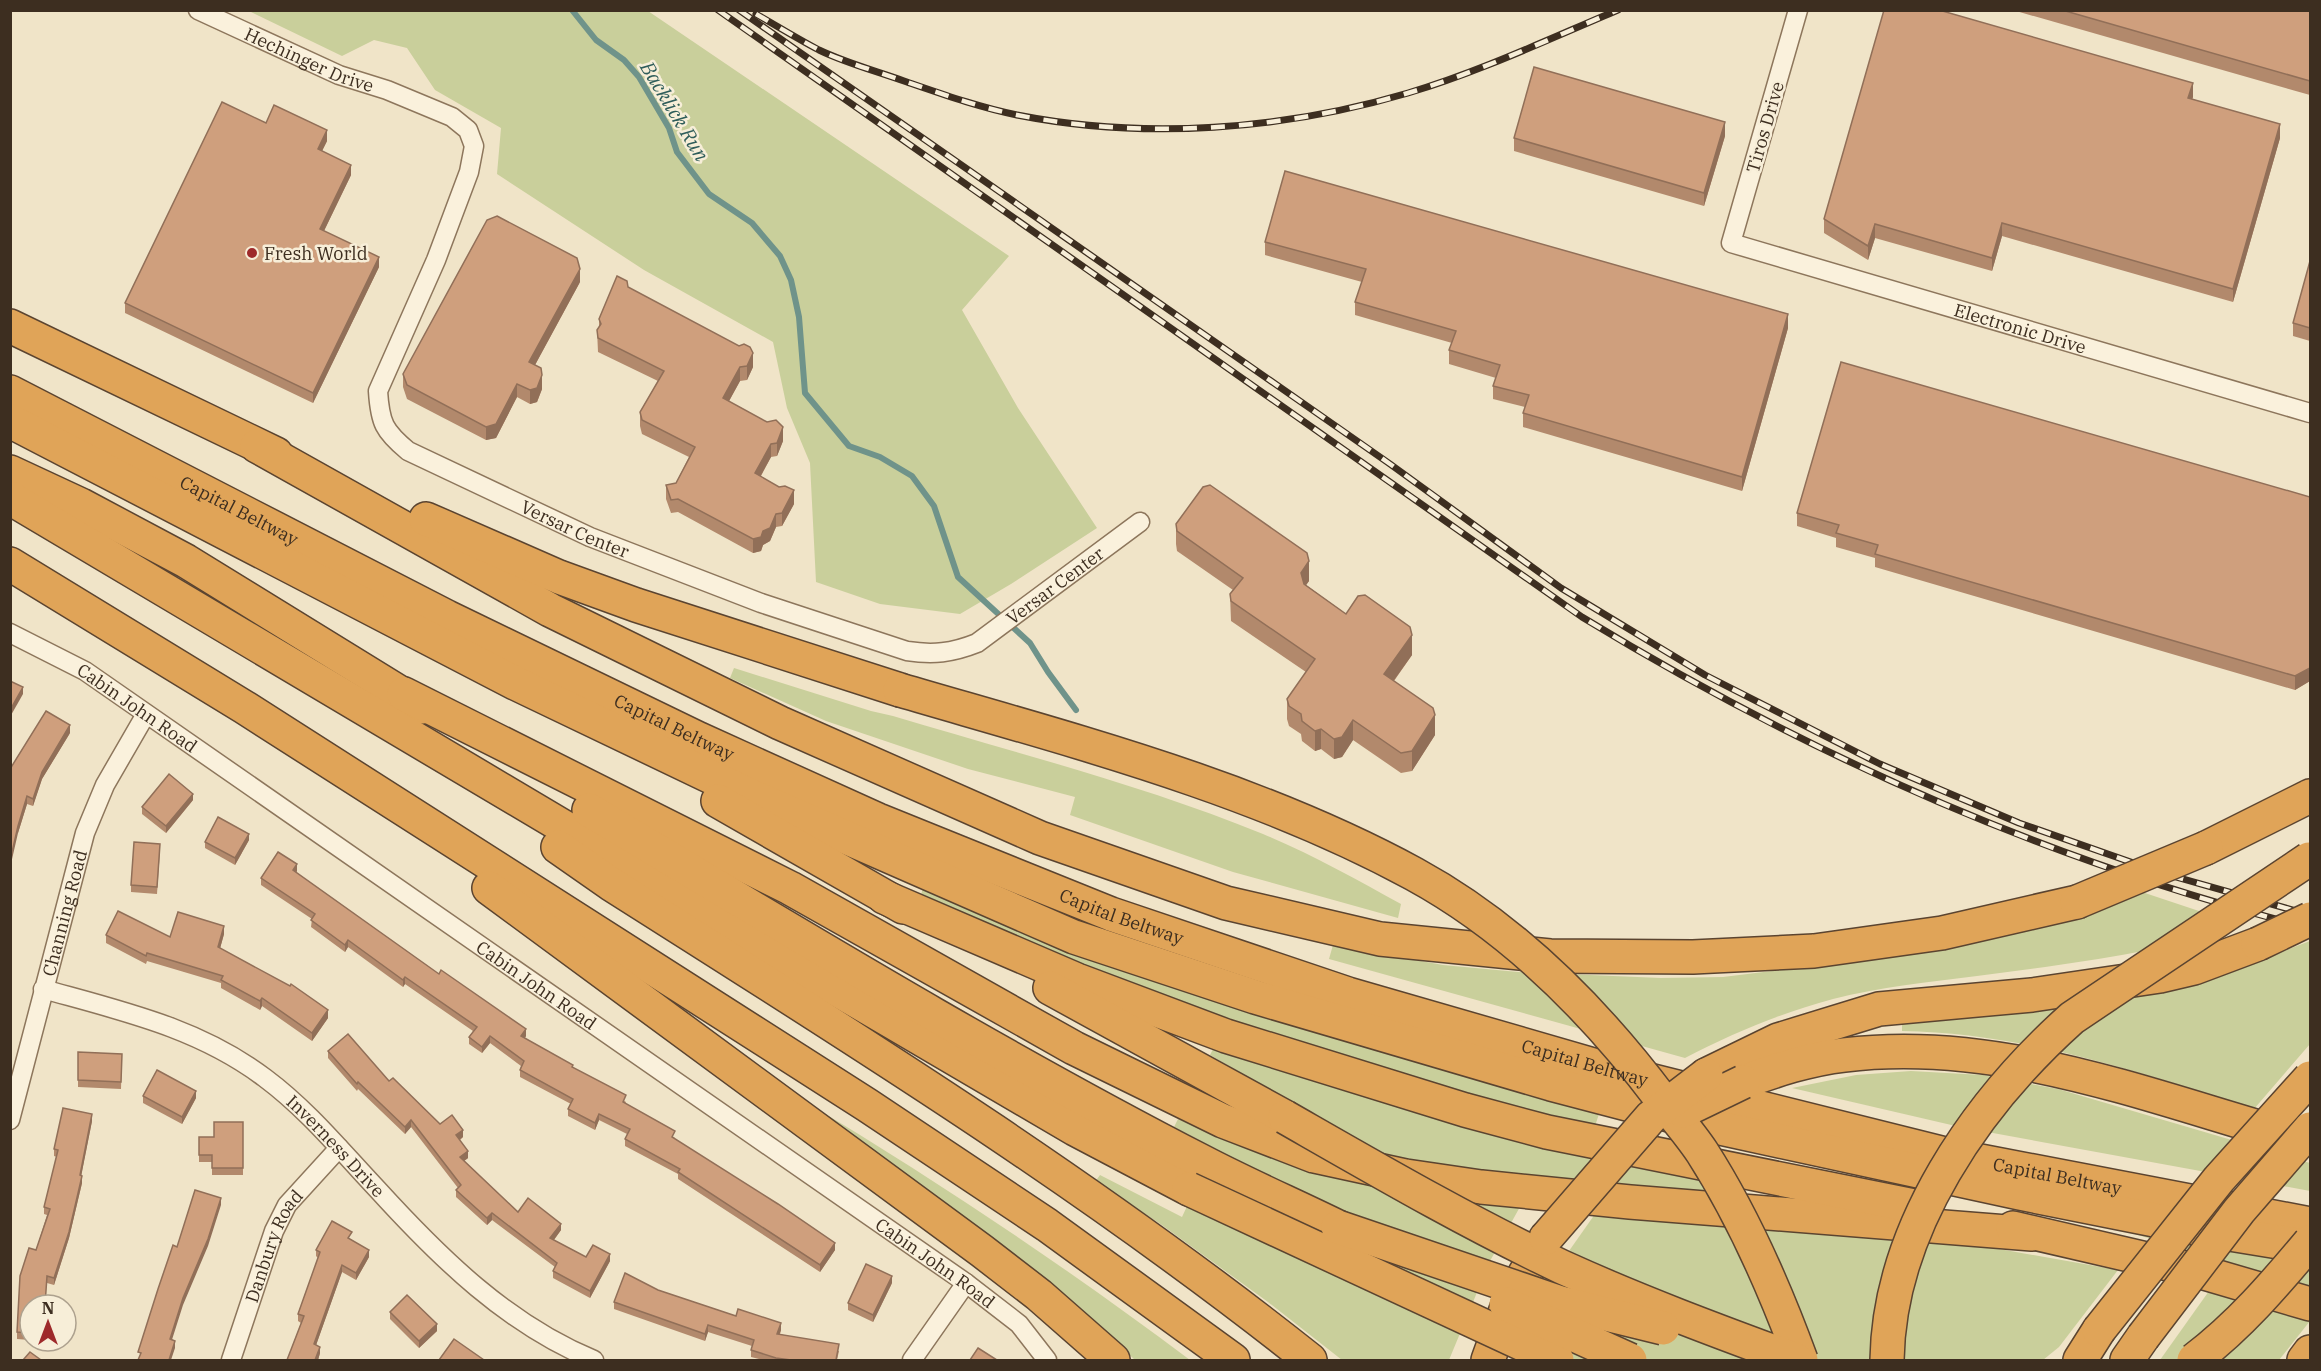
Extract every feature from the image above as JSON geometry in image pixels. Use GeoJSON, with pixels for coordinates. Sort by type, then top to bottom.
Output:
{"type":"FeatureCollection","features":[{"type":"Feature","properties":{"kind":"highway"},"geometry":{"type":"LineString","coordinates":[[10,326],[257,446],[560,577],[760,647],[1227,791],[1311,825],[1416,875],[1494,927],[1563,985],[1626,1053],[1701,1151],[1779,1301],[1801,1360]]}},
{"type":"Feature","properties":{"kind":"highway","name":"Capital Beltway"},"geometry":{"type":"LineString","coordinates":[[10,392],[447,617],[699,740],[878,820],[1111,914],[1348,994],[1621,1073],[1949,1155],[2310,1224]]}},
{"type":"Feature","properties":{"kind":"highway"},"geometry":{"type":"LineString","coordinates":[[10,421],[515,682],[747,794],[898,862],[1074,937],[1255,998],[1551,1084],[1715,1127],[2019,1193],[2205,1230],[2310,1247]]}},
{"type":"Feature","properties":{"kind":"highway"},"geometry":{"type":"LineString","coordinates":[[257,446],[550,610],[769,718],[1040,838],[1226,903],[1380,939],[1550,956],[1693,957],[1814,951],[1942,933],[2077,902],[2206,848],[2310,796]]}},
{"type":"Feature","properties":{"kind":"highway"},"geometry":{"type":"LineString","coordinates":[[10,472],[81,505],[186,561],[405,694],[790,888],[1074,1048],[1223,1121],[1314,1156],[1406,1176],[1481,1187],[1630,1202],[2032,1234]]}},
{"type":"Feature","properties":{"kind":"highway"},"geometry":{"type":"LineString","coordinates":[[10,498],[1075,1129],[1338,1227],[1561,1303],[1796,1360]]}},
{"type":"Feature","properties":{"kind":"highway"},"geometry":{"type":"LineString","coordinates":[[10,564],[244,707],[876,1111],[1057,1232],[1233,1360]]}},
{"type":"Feature","properties":{"kind":"highway"},"geometry":{"type":"LineString","coordinates":[[515,682],[884,897],[1285,1117],[1407,1187],[1561,1266],[1655,1307],[1796,1360]]}},
{"type":"Feature","properties":{"kind":"highway"},"geometry":{"type":"LineString","coordinates":[[405,694],[450,727],[807,942],[994,1050],[1197,1176],[1557,1360]]}},
{"type":"Feature","properties":{"kind":"highway"},"geometry":{"type":"LineString","coordinates":[[244,707],[974,1244],[1039,1295],[1113,1360]]}},
{"type":"Feature","properties":{"kind":"highway"},"geometry":{"type":"LineString","coordinates":[[379,718],[611,884],[920,1080],[1008,1139],[1248,1311],[1310,1360]]}},
{"type":"Feature","properties":{"kind":"highway"},"geometry":{"type":"LineString","coordinates":[[1887,1360],[1887,1345],[1902,1266],[1937,1187],[1962,1143],[1997,1095],[2040,1047],[2072,1018],[2310,859]]}},
{"type":"Feature","properties":{"kind":"highway"},"geometry":{"type":"LineString","coordinates":[[884,897],[1077,980],[1216,1032],[1465,1110],[1546,1132],[1987,1220],[2032,1234],[2194,1270],[2310,1304]]}},
{"type":"Feature","properties":{"kind":"highway"},"geometry":{"type":"LineString","coordinates":[[1488,1360],[1510,1299],[1546,1238],[1651,1117],[1706,1075],[1778,1040],[1879,1009],[2032,995],[2160,976],[2194,968],[2258,944],[2310,919]]}},
{"type":"Feature","properties":{"kind":"highway"},"geometry":{"type":"LineString","coordinates":[[1597,1178],[1670,1117],[1743,1082],[1807,1062],[1844,1055],[1892,1051],[1990,1056],[2077,1075],[2310,1142]]}},
{"type":"Feature","properties":{"kind":"highway"},"geometry":{"type":"LineString","coordinates":[[2080,1360],[2099,1330],[2219,1179],[2310,1077]]}},
{"type":"Feature","properties":{"kind":"highway"},"geometry":{"type":"LineString","coordinates":[[2135,1349],[2239,1211],[2310,1129]]}},
{"type":"Feature","properties":{"kind":"highway"},"geometry":{"type":"LineString","coordinates":[[1338,1227],[1629,1360]]}},
{"type":"Feature","properties":{"kind":"highway"},"geometry":{"type":"LineString","coordinates":[[2194,1360],[2218,1342],[2255,1307],[2310,1242]]}},
{"type":"Feature","properties":{"kind":"highway"},"geometry":{"type":"LineString","coordinates":[[2304,1360],[2310,1352]]}},
{"type":"Feature","properties":{"kind":"street","name":"Hechinger Drive"},"geometry":{"type":"LineString","coordinates":[[198,10],[339,75],[387,90]]}},
{"type":"Feature","properties":{"kind":"street","name":"Tiros Drive"},"geometry":{"type":"LineString","coordinates":[[1731,243],[1798,10]]}},
{"type":"Feature","properties":{"kind":"street","name":"Versar Center"},"geometry":{"type":"LineString","coordinates":[[387,90],[453,117],[468,130],[474,146],[469,172],[436,260],[378,392],[379,412],[388,434],[408,451],[590,537],[761,603],[885,644],[930,655],[956,652],[977,643],[1140,522]]}},
{"type":"Feature","properties":{"kind":"street","name":"Electronic Drive"},"geometry":{"type":"LineString","coordinates":[[1731,243],[2310,413]]}},
{"type":"Feature","properties":{"kind":"street","name":"Cabin John Road"},"geometry":{"type":"LineString","coordinates":[[10,633],[85,671],[966,1283],[1018,1324],[1047,1360]]}},
{"type":"Feature","properties":{"kind":"street","name":"Channing Road"},"geometry":{"type":"LineString","coordinates":[[10,1120],[85,833],[105,785],[146,714]]}},
{"type":"Feature","properties":{"kind":"street","name":"Inverness Drive"},"geometry":{"type":"LineString","coordinates":[[43,989],[150,1018],[198,1036],[232,1055],[296,1104],[429,1244],[468,1281],[554,1340],[594,1360]]}},
{"type":"Feature","properties":{"kind":"street","name":"Danbury Road"},"geometry":{"type":"LineString","coordinates":[[231,1360],[274,1231],[287,1205],[339,1148]]}},
{"type":"Feature","properties":{"kind":"street"},"geometry":{"type":"LineString","coordinates":[[912,1360],[966,1283]]}},
{"type":"Feature","properties":{"kind":"green space"},"geometry":{"type":"Polygon","coordinates":[[[249,11],[648,11],[1009,256],[962,310],[1018,408],[1097,528],[960,614],[880,604],[816,582],[810,463],[787,408],[773,342],[644,270],[497,174],[501,128],[435,90],[407,48],[374,40],[342,56],[249,11]]]}},
{"type":"Feature","properties":{"kind":"green space"},"geometry":{"type":"Polygon","coordinates":[[[734,668],[871,711],[1079,770],[1218,816],[1298,850],[1401,904],[1398,918],[1233,872],[1070,815],[1075,797],[968,769],[826,721],[730,678],[734,668]]]}},
{"type":"Feature","properties":{"kind":"green space"},"geometry":{"type":"Polygon","coordinates":[[[924,884],[1600,1111],[1595,1126],[1478,1097],[1362,1064],[1190,1007],[1027,942],[921,895],[924,884]]]}},
{"type":"Feature","properties":{"kind":"green space"},"geometry":{"type":"Polygon","coordinates":[[[2139,891],[2241,925],[2177,944],[2111,957],[1905,985],[1833,999],[1758,1024],[1685,1058],[1329,959],[1333,945],[1443,965],[1518,972],[1661,978],[1723,977],[1894,956],[2139,891]]]}},
{"type":"Feature","properties":{"kind":"green space"},"geometry":{"type":"Polygon","coordinates":[[[2310,941],[2310,1044],[2254,1109],[2168,1081],[2037,1047],[1947,1033],[1902,1031],[1902,1024],[1930,1018],[2243,966],[2310,941]]]}},
{"type":"Feature","properties":{"kind":"green space"},"geometry":{"type":"Polygon","coordinates":[[[1215,1045],[1745,1187],[1742,1201],[1508,1177],[1366,1154],[1301,1108],[1210,1055],[1215,1045]]]}},
{"type":"Feature","properties":{"kind":"green space"},"geometry":{"type":"Polygon","coordinates":[[[1911,1071],[1983,1075],[2058,1089],[2310,1163],[2310,1191],[1960,1127],[1792,1088],[1856,1075],[1911,1071]]]}},
{"type":"Feature","properties":{"kind":"green space"},"geometry":{"type":"Polygon","coordinates":[[[804,1101],[1001,1226],[1190,1360],[1135,1360],[804,1101]]]}},
{"type":"Feature","properties":{"kind":"green space"},"geometry":{"type":"Polygon","coordinates":[[[1178,1119],[1259,1152],[1521,1205],[1490,1261],[1449,1360],[1342,1360],[1268,1302],[1159,1223],[1095,1182],[1100,1175],[1182,1217],[1214,1148],[1174,1127],[1178,1119]]]}},
{"type":"Feature","properties":{"kind":"green space"},"geometry":{"type":"Polygon","coordinates":[[[1595,1214],[1988,1247],[2118,1270],[2059,1347],[2043,1360],[1517,1360],[1534,1310],[1550,1278],[1595,1214]]]}},
{"type":"Feature","properties":{"kind":"green space"},"geometry":{"type":"Polygon","coordinates":[[[2128,1232],[2310,1259],[2310,1287],[2128,1232]]]}},
{"type":"Feature","properties":{"kind":"green space"},"geometry":{"type":"Polygon","coordinates":[[[2209,1291],[2310,1321],[2279,1360],[2160,1360],[2209,1291]]]}},
{"type":"Feature","properties":{"kind":"building"},"geometry":{"type":"Polygon","coordinates":[[[1884,10],[1939,10],[2193,83],[2188,98],[2280,124],[2233,289],[2002,223],[1992,258],[1875,224],[1868,246],[1824,219],[1884,10]]]}},
{"type":"Feature","properties":{"kind":"building"},"geometry":{"type":"Polygon","coordinates":[[[2062,10],[2310,10],[2310,81],[2062,10]]]}},
{"type":"Feature","properties":{"kind":"building"},"geometry":{"type":"Polygon","coordinates":[[[1534,67],[1725,122],[1704,193],[1514,138],[1534,67]]]}},
{"type":"Feature","properties":{"kind":"building","name":"Fresh World"},"geometry":{"type":"Polygon","coordinates":[[[222,102],[266,123],[274,105],[327,130],[318,149],[351,165],[320,229],[379,257],[313,393],[125,303],[222,102]]]}},
{"type":"Feature","properties":{"kind":"building"},"geometry":{"type":"Polygon","coordinates":[[[1285,171],[1788,314],[1742,477],[1523,413],[1529,395],[1493,386],[1500,365],[1449,350],[1456,331],[1355,302],[1366,269],[1265,242],[1285,171]]]}},
{"type":"Feature","properties":{"kind":"building"},"geometry":{"type":"Polygon","coordinates":[[[497,216],[577,258],[580,269],[529,362],[541,368],[542,375],[537,388],[530,390],[517,384],[496,424],[486,427],[407,385],[403,374],[487,220],[497,216]]]}},
{"type":"Feature","properties":{"kind":"building"},"geometry":{"type":"Polygon","coordinates":[[[2310,261],[2310,328],[2293,323],[2310,261]]]}},
{"type":"Feature","properties":{"kind":"building"},"geometry":{"type":"Polygon","coordinates":[[[617,276],[627,281],[628,287],[739,346],[744,344],[750,347],[753,353],[747,366],[740,367],[723,398],[767,422],[776,420],[783,427],[777,443],[771,444],[755,473],[779,487],[785,486],[794,490],[782,513],[776,514],[770,528],[763,531],[761,537],[753,539],[678,499],[671,500],[666,485],[676,483],[695,447],[642,420],[640,412],[664,371],[598,338],[597,330],[601,324],[599,319],[617,276]]]}},
{"type":"Feature","properties":{"kind":"building"},"geometry":{"type":"Polygon","coordinates":[[[1841,362],[2310,497],[2310,668],[2295,676],[1875,554],[1878,545],[1836,533],[1839,525],[1797,513],[1841,362]]]}},
{"type":"Feature","properties":{"kind":"building"},"geometry":{"type":"Polygon","coordinates":[[[1210,485],[1307,553],[1309,561],[1301,573],[1304,584],[1346,614],[1358,596],[1365,595],[1410,627],[1412,635],[1384,674],[1433,708],[1435,715],[1412,751],[1401,753],[1353,720],[1342,737],[1334,739],[1321,729],[1315,731],[1302,721],[1301,714],[1289,706],[1287,699],[1315,659],[1231,601],[1230,594],[1243,578],[1177,531],[1176,524],[1203,487],[1210,485]]]}},
{"type":"Feature","properties":{"kind":"building"},"geometry":{"type":"Polygon","coordinates":[[[10,681],[23,687],[10,710],[10,681]]]}},
{"type":"Feature","properties":{"kind":"building"},"geometry":{"type":"Polygon","coordinates":[[[46,711],[70,725],[42,772],[33,799],[27,796],[10,861],[10,769],[46,711]]]}},
{"type":"Feature","properties":{"kind":"building"},"geometry":{"type":"Polygon","coordinates":[[[169,774],[193,794],[166,826],[142,807],[169,774]]]}},
{"type":"Feature","properties":{"kind":"building"},"geometry":{"type":"Polygon","coordinates":[[[218,817],[249,834],[235,858],[205,842],[218,817]]]}},
{"type":"Feature","properties":{"kind":"building"},"geometry":{"type":"Polygon","coordinates":[[[134,842],[160,844],[157,887],[131,885],[134,842]]]}},
{"type":"Feature","properties":{"kind":"building"},"geometry":{"type":"Polygon","coordinates":[[[278,852],[297,864],[293,870],[439,974],[441,970],[526,1029],[521,1036],[573,1065],[572,1067],[626,1095],[623,1102],[675,1131],[672,1137],[835,1243],[820,1265],[678,1172],[680,1169],[625,1139],[630,1129],[599,1114],[595,1123],[568,1109],[573,1099],[520,1070],[524,1061],[490,1036],[482,1047],[469,1037],[477,1027],[405,977],[403,980],[348,940],[345,945],[311,920],[315,914],[261,878],[278,852]]]}},
{"type":"Feature","properties":{"kind":"building"},"geometry":{"type":"Polygon","coordinates":[[[118,911],[170,937],[178,912],[224,926],[218,947],[290,986],[291,984],[328,1010],[312,1033],[262,998],[260,1001],[221,980],[223,976],[147,953],[146,956],[106,935],[118,911]]]}},
{"type":"Feature","properties":{"kind":"building"},"geometry":{"type":"Polygon","coordinates":[[[348,1034],[389,1081],[393,1078],[440,1124],[452,1115],[463,1130],[456,1135],[468,1151],[460,1157],[518,1212],[528,1198],[561,1224],[550,1238],[586,1257],[593,1245],[610,1254],[590,1291],[553,1271],[557,1263],[492,1213],[487,1218],[456,1190],[461,1185],[411,1120],[405,1127],[358,1082],[357,1084],[328,1051],[348,1034]]]}},
{"type":"Feature","properties":{"kind":"building"},"geometry":{"type":"Polygon","coordinates":[[[78,1052],[122,1054],[121,1082],[78,1080],[78,1052]]]}},
{"type":"Feature","properties":{"kind":"building"},"geometry":{"type":"Polygon","coordinates":[[[157,1070],[196,1091],[182,1117],[143,1096],[157,1070]]]}},
{"type":"Feature","properties":{"kind":"building"},"geometry":{"type":"Polygon","coordinates":[[[63,1108],[92,1114],[80,1175],[82,1176],[69,1232],[54,1278],[47,1276],[46,1293],[19,1293],[20,1276],[29,1248],[36,1250],[50,1209],[44,1207],[58,1150],[54,1149],[63,1108]]]}},
{"type":"Feature","properties":{"kind":"building"},"geometry":{"type":"Polygon","coordinates":[[[214,1122],[243,1122],[243,1168],[212,1168],[212,1155],[199,1155],[199,1137],[214,1137],[214,1122]]]}},
{"type":"Feature","properties":{"kind":"building"},"geometry":{"type":"Polygon","coordinates":[[[195,1190],[221,1198],[208,1239],[183,1298],[170,1339],[175,1341],[169,1360],[138,1360],[141,1353],[138,1352],[158,1289],[173,1245],[177,1247],[195,1190]]]}},
{"type":"Feature","properties":{"kind":"building"},"geometry":{"type":"Polygon","coordinates":[[[332,1221],[352,1232],[348,1238],[369,1250],[356,1273],[342,1265],[314,1344],[320,1347],[315,1360],[287,1360],[304,1316],[298,1314],[320,1252],[316,1250],[332,1221]]]}},
{"type":"Feature","properties":{"kind":"building"},"geometry":{"type":"Polygon","coordinates":[[[866,1264],[892,1276],[873,1315],[848,1303],[866,1264]]]}},
{"type":"Feature","properties":{"kind":"building"},"geometry":{"type":"Polygon","coordinates":[[[625,1273],[658,1290],[736,1316],[738,1309],[781,1323],[777,1334],[839,1344],[836,1360],[776,1358],[751,1350],[754,1340],[708,1325],[705,1334],[614,1302],[625,1273]]]}},
{"type":"Feature","properties":{"kind":"building"},"geometry":{"type":"Polygon","coordinates":[[[407,1295],[437,1324],[419,1341],[390,1312],[407,1295]]]}},
{"type":"Feature","properties":{"kind":"building"},"geometry":{"type":"Polygon","coordinates":[[[454,1339],[484,1360],[439,1360],[454,1339]]]}},
{"type":"Feature","properties":{"kind":"building"},"geometry":{"type":"Polygon","coordinates":[[[978,1348],[997,1360],[970,1360],[978,1348]]]}},
{"type":"Feature","properties":{"kind":"building"},"geometry":{"type":"Polygon","coordinates":[[[31,1353],[41,1360],[23,1360],[31,1353]]]}},
{"type":"Feature","properties":{"kind":"waterway","name":"Backlick Run"},"geometry":{"type":"LineString","coordinates":[[572,10],[596,40],[624,60],[639,77],[669,128],[677,152],[709,194],[752,223],[780,256],[791,280],[799,317],[805,393],[849,446],[880,457],[912,476],[934,506],[958,577],[1030,643],[1076,710]]}},
{"type":"Feature","properties":{"kind":"railway"},"geometry":{"type":"LineString","coordinates":[[718,10],[1582,617],[1668,668],[1845,759],[2026,838],[2119,872],[2214,902],[2310,928]]}},
{"type":"Feature","properties":{"kind":"railway"},"geometry":{"type":"LineString","coordinates":[[739,10],[1390,464],[1561,588],[1705,675],[1880,764],[2019,823],[2162,873],[2310,915]]}},
{"type":"Feature","properties":{"kind":"railway"},"geometry":{"type":"LineString","coordinates":[[756,14],[811,46],[840,59],[988,108],[1065,123],[1164,129],[1263,123],[1361,106],[1435,85],[1618,10]]}},
{"type":"Feature","properties":{"kind":"place","name":"Fresh World"},"geometry":{"type":"Point","coordinates":[252,253]}}]}
